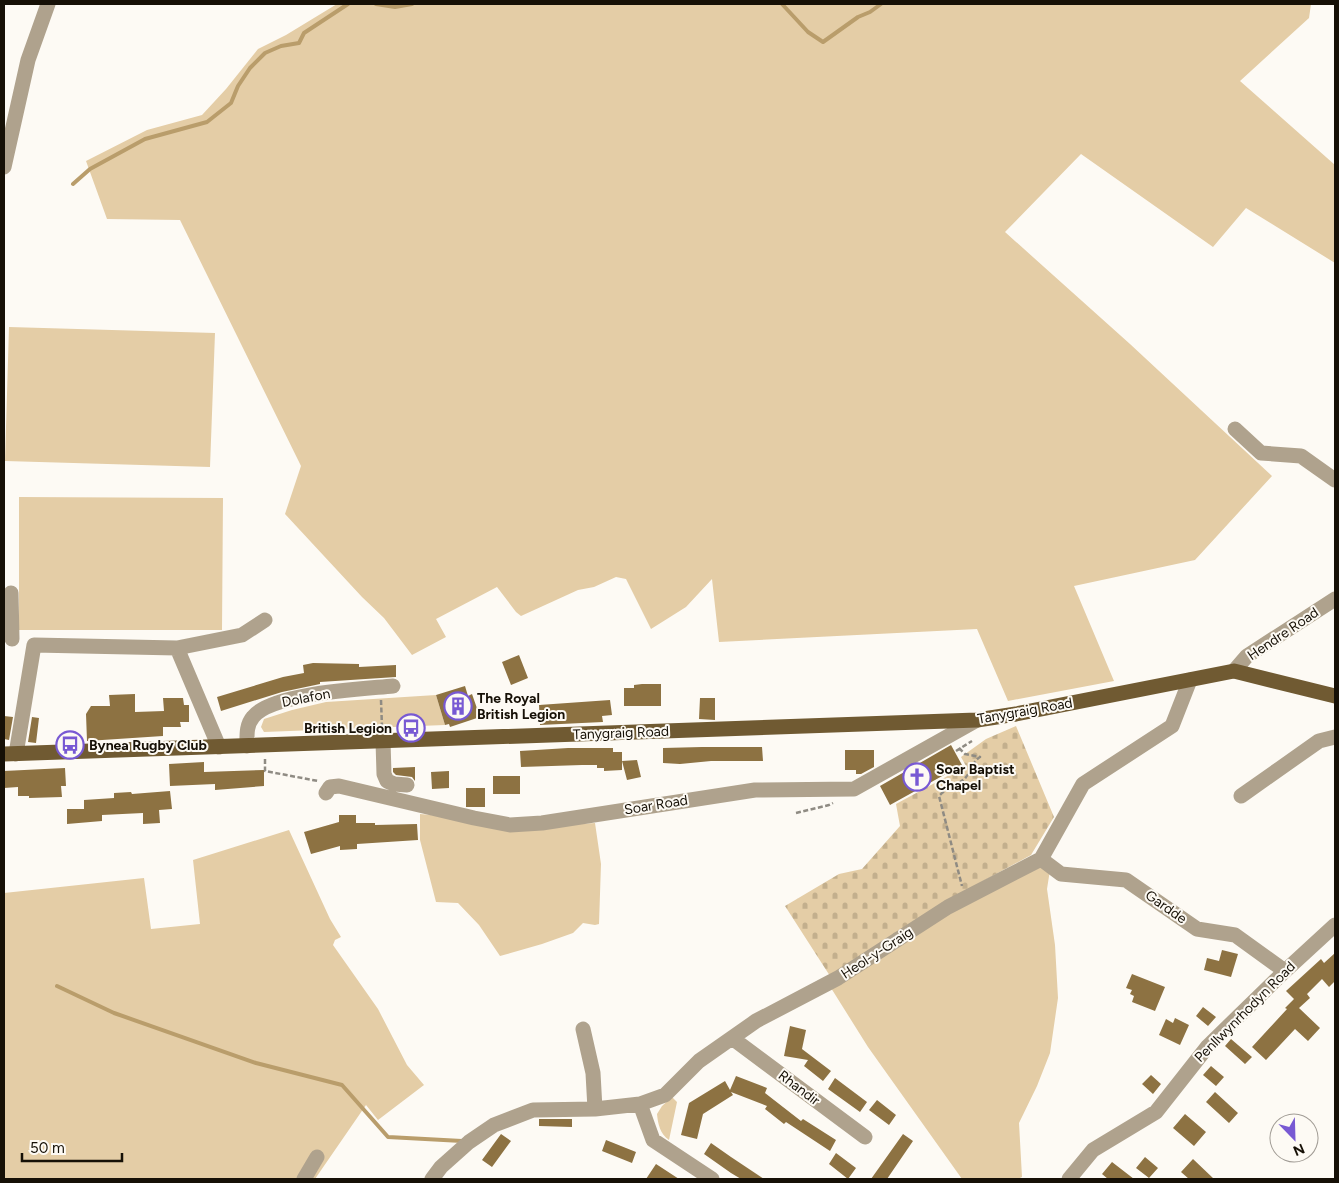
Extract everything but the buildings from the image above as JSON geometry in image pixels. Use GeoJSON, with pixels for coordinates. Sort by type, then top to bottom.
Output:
{"type":"FeatureCollection","features":[{"type":"Feature","properties":{"kind":"main road","name":"Tanygraig Road"},"geometry":{"type":"LineString","coordinates":[[10,754],[977,720],[1234,671]]}},
{"type":"Feature","properties":{"kind":"main road"},"geometry":{"type":"LineString","coordinates":[[1234,671],[1335,696]]}},
{"type":"Feature","properties":{"kind":"street"},"geometry":{"type":"LineString","coordinates":[[4,167],[28,60],[48,4]]}},
{"type":"Feature","properties":{"kind":"street"},"geometry":{"type":"LineString","coordinates":[[1235,429],[1261,453],[1301,456],[1335,480]]}},
{"type":"Feature","properties":{"kind":"street"},"geometry":{"type":"LineString","coordinates":[[11,594],[8,637],[34,645],[177,648],[242,635],[265,620]]}},
{"type":"Feature","properties":{"kind":"street","name":"Hendre Road"},"geometry":{"type":"LineString","coordinates":[[1234,671],[1247,656],[1335,599]]}},
{"type":"Feature","properties":{"kind":"street"},"geometry":{"type":"LineString","coordinates":[[10,754],[34,645]]}},
{"type":"Feature","properties":{"kind":"street"},"geometry":{"type":"LineString","coordinates":[[177,648],[219,747]]}},
{"type":"Feature","properties":{"kind":"street"},"geometry":{"type":"LineString","coordinates":[[1041,859],[1082,784],[1172,726],[1190,680]]}},
{"type":"Feature","properties":{"kind":"street","name":"Dolafon"},"geometry":{"type":"LineString","coordinates":[[247,746],[247,728],[252,717],[264,707],[289,699],[387,686]]}},
{"type":"Feature","properties":{"kind":"street","name":"Soar Road"},"geometry":{"type":"LineString","coordinates":[[339,786],[510,825],[542,823],[755,790],[854,789],[977,720]]}},
{"type":"Feature","properties":{"kind":"street"},"geometry":{"type":"LineString","coordinates":[[1241,796],[1319,741],[1335,738]]}},
{"type":"Feature","properties":{"kind":"street"},"geometry":{"type":"LineString","coordinates":[[383,741],[384,774],[387,781],[394,784],[408,785]]}},
{"type":"Feature","properties":{"kind":"street"},"geometry":{"type":"LineString","coordinates":[[326,793],[330,787],[339,786]]}},
{"type":"Feature","properties":{"kind":"street","name":"Heol-y-Graig"},"geometry":{"type":"LineString","coordinates":[[432,1179],[469,1142],[494,1125],[533,1110],[595,1109],[640,1104],[665,1095],[699,1061],[756,1021],[838,978],[946,903],[1041,859]]}},
{"type":"Feature","properties":{"kind":"street","name":"Gardde"},"geometry":{"type":"LineString","coordinates":[[1041,859],[1061,874],[1126,880],[1197,929],[1235,935],[1285,970]]}},
{"type":"Feature","properties":{"kind":"street","name":"Penllwynrhodyn Road"},"geometry":{"type":"LineString","coordinates":[[1069,1179],[1093,1150],[1156,1112],[1208,1046],[1285,970],[1335,925]]}},
{"type":"Feature","properties":{"kind":"street"},"geometry":{"type":"LineString","coordinates":[[584,1029],[592,1073],[595,1109]]}},
{"type":"Feature","properties":{"kind":"street","name":"Rhandir"},"geometry":{"type":"LineString","coordinates":[[732,1038],[865,1137]]}},
{"type":"Feature","properties":{"kind":"street"},"geometry":{"type":"LineString","coordinates":[[640,1104],[653,1140],[712,1179]]}},
{"type":"Feature","properties":{"kind":"street"},"geometry":{"type":"LineString","coordinates":[[304,1179],[317,1157]]}},
{"type":"Feature","properties":{"kind":"path"},"geometry":{"type":"LineString","coordinates":[[383,741],[387,686]]}},
{"type":"Feature","properties":{"kind":"path"},"geometry":{"type":"LineString","coordinates":[[946,903],[963,888],[939,803],[939,796],[945,789],[966,778],[972,765],[980,757],[965,754],[959,748]]}},
{"type":"Feature","properties":{"kind":"path"},"geometry":{"type":"LineString","coordinates":[[265,755],[265,772],[339,786]]}},
{"type":"Feature","properties":{"kind":"green space"},"geometry":{"type":"Polygon","coordinates":[[[337,4],[1311,4],[1309,18],[1240,81],[1335,165],[1335,263],[1246,208],[1213,247],[1081,154],[1005,232],[1130,344],[1272,476],[1195,560],[1074,586],[1114,681],[1008,701],[977,629],[719,642],[712,579],[686,607],[651,629],[626,579],[616,577],[594,587],[578,590],[521,616],[497,587],[436,619],[446,637],[412,655],[384,618],[285,514],[301,466],[180,220],[107,219],[86,161],[147,130],[202,115],[258,49],[286,35],[337,4]]]}},
{"type":"Feature","properties":{"kind":"green space"},"geometry":{"type":"Polygon","coordinates":[[[9,327],[215,333],[210,467],[5,461],[9,327]]]}},
{"type":"Feature","properties":{"kind":"green space"},"geometry":{"type":"Polygon","coordinates":[[[19,497],[223,498],[222,630],[19,630],[19,497]]]}},
{"type":"Feature","properties":{"kind":"green space"},"geometry":{"type":"Polygon","coordinates":[[[436,695],[445,725],[264,732],[261,727],[264,719],[326,702],[436,695]]]}},
{"type":"Feature","properties":{"kind":"green space"},"geometry":{"type":"Polygon","coordinates":[[[1016,726],[1054,817],[1031,855],[943,903],[830,976],[785,906],[839,874],[862,869],[900,826],[896,804],[966,766],[961,757],[986,739],[1016,726]]]}},
{"type":"Feature","properties":{"kind":"green space"},"geometry":{"type":"Polygon","coordinates":[[[420,814],[549,826],[595,823],[601,864],[599,924],[583,923],[573,933],[500,956],[479,925],[458,903],[436,902],[420,840],[420,814]]]}},
{"type":"Feature","properties":{"kind":"green space"},"geometry":{"type":"Polygon","coordinates":[[[289,830],[330,919],[341,937],[335,940],[333,945],[378,1009],[407,1065],[424,1085],[378,1120],[366,1105],[315,1179],[4,1179],[4,893],[144,878],[151,929],[200,924],[193,860],[289,830]]]}},
{"type":"Feature","properties":{"kind":"green space"},"geometry":{"type":"Polygon","coordinates":[[[1041,865],[1050,870],[1047,889],[1055,945],[1058,998],[1050,1053],[1019,1123],[1022,1177],[1018,1179],[962,1179],[868,1047],[831,988],[952,911],[1041,865]]]}},
{"type":"Feature","properties":{"kind":"green space"},"geometry":{"type":"Polygon","coordinates":[[[672,1097],[677,1102],[669,1140],[663,1135],[657,1114],[662,1106],[672,1097]]]}},
{"type":"Feature","properties":{"kind":"waterway"},"geometry":{"type":"LineString","coordinates":[[73,184],[90,169],[145,139],[207,122],[231,103],[238,86],[250,68],[265,53],[281,46],[299,43],[304,33],[348,4]]}},
{"type":"Feature","properties":{"kind":"waterway"},"geometry":{"type":"LineString","coordinates":[[376,4],[395,7],[412,4]]}},
{"type":"Feature","properties":{"kind":"waterway"},"geometry":{"type":"LineString","coordinates":[[782,4],[808,32],[823,42],[858,17],[870,12],[881,4]]}},
{"type":"Feature","properties":{"kind":"waterway"},"geometry":{"type":"LineString","coordinates":[[57,986],[114,1013],[256,1063],[342,1085],[388,1137],[462,1141]]}},
{"type":"Feature","properties":{"kind":"place","name":"The Royal British Legion"},"geometry":{"type":"Point","coordinates":[458,706]}},
{"type":"Feature","properties":{"kind":"place","name":"British Legion"},"geometry":{"type":"Point","coordinates":[411,728]}},
{"type":"Feature","properties":{"kind":"place","name":"Bynea Rugby Club"},"geometry":{"type":"Point","coordinates":[70,745]}},
{"type":"Feature","properties":{"kind":"place","name":"Soar Baptist Chapel"},"geometry":{"type":"Point","coordinates":[917,777]}}]}
